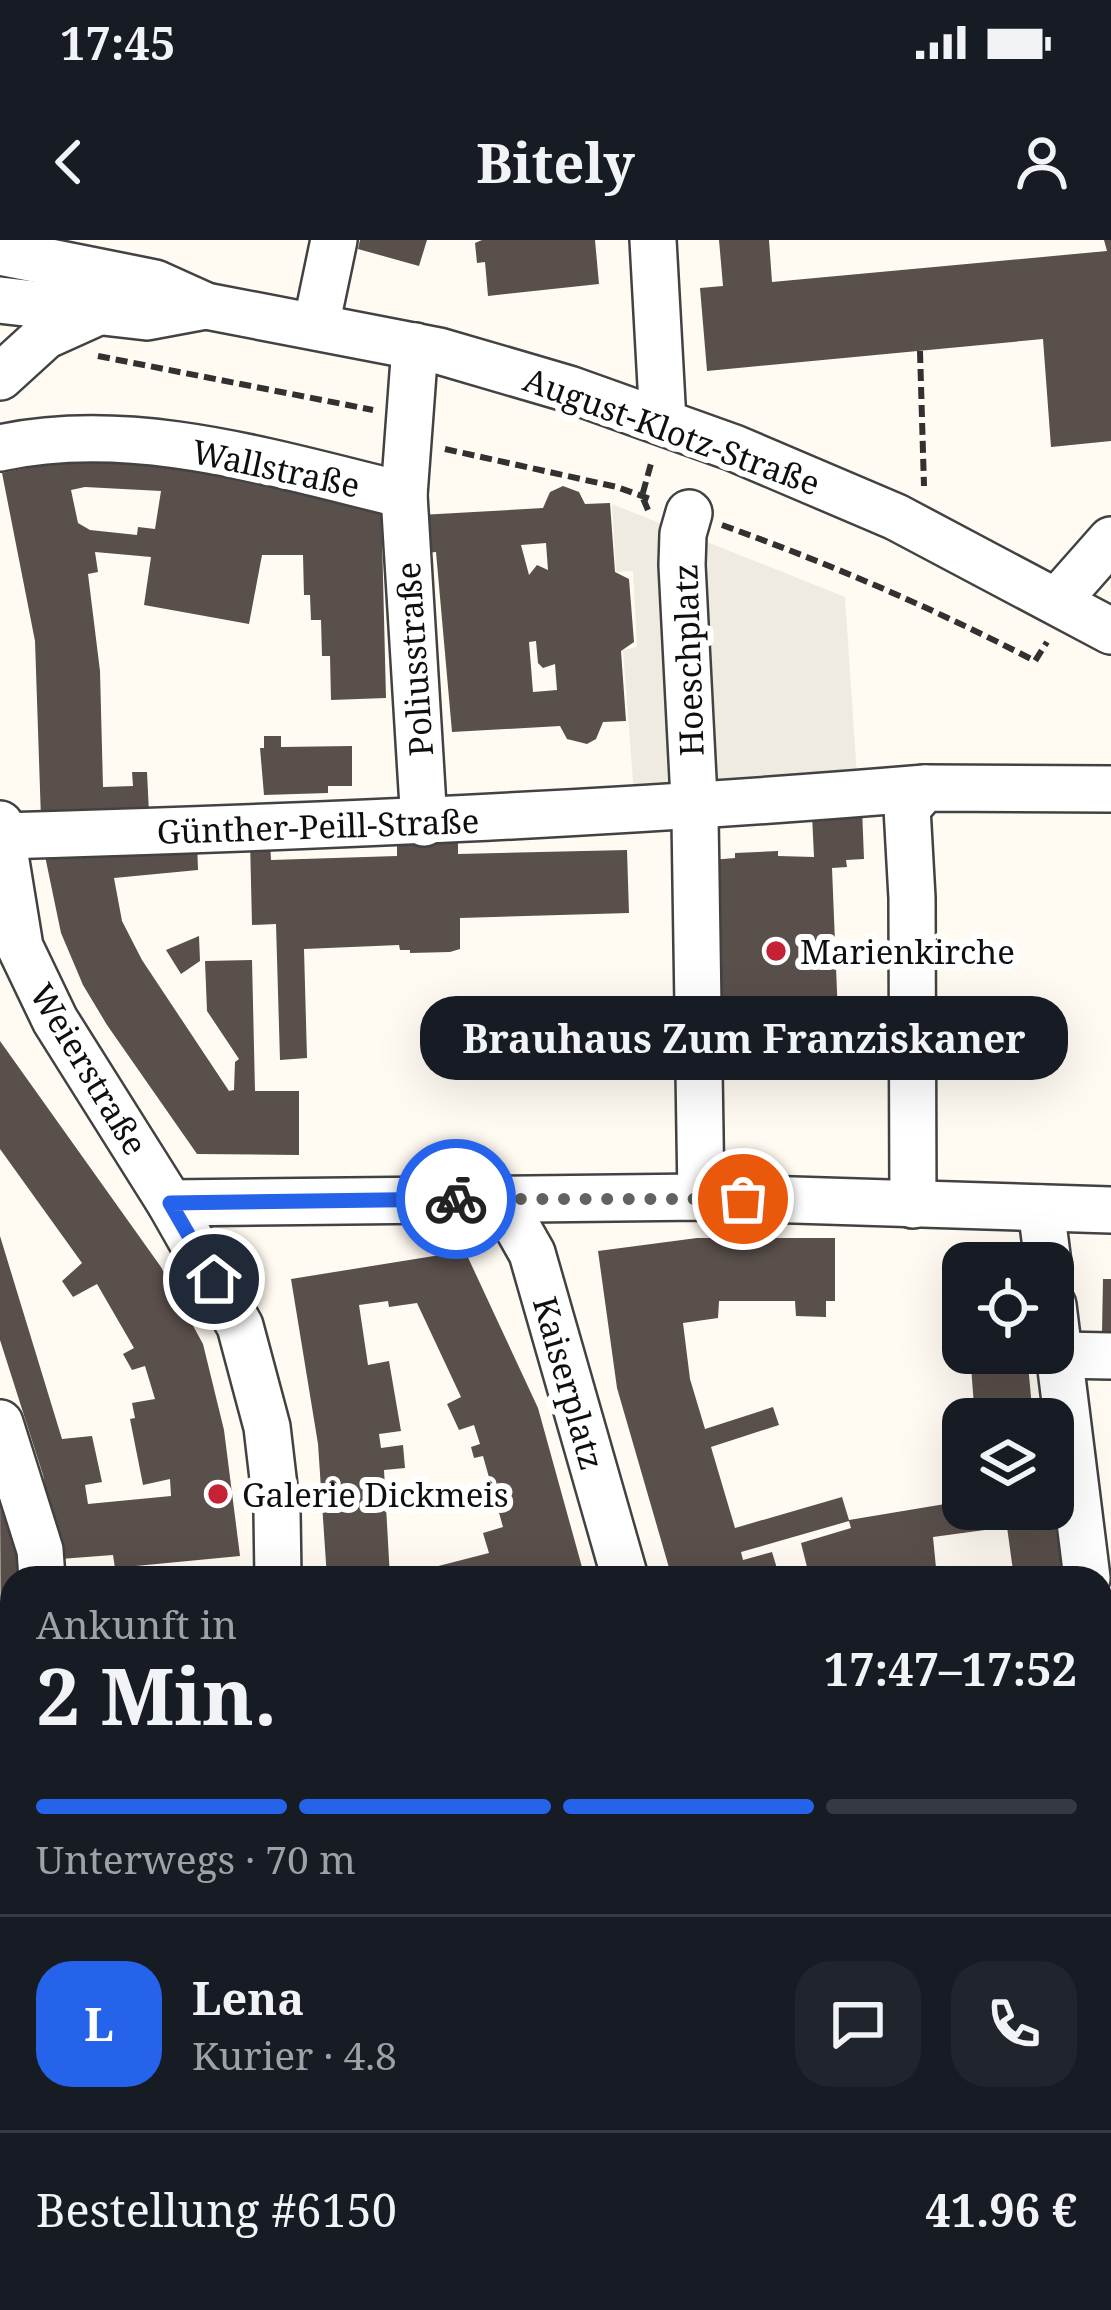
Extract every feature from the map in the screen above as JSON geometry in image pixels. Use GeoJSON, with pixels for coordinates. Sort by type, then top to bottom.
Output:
{"type":"FeatureCollection","features":[{"type":"Feature","properties":{"kind":"street"},"geometry":{"type":"LineString","coordinates":[[316,326],[334,240]]}},
{"type":"Feature","properties":{"kind":"street"},"geometry":{"type":"LineString","coordinates":[[652,240],[663,422]]}},
{"type":"Feature","properties":{"kind":"street","name":"August-Klotz-Straße"},"geometry":{"type":"LineString","coordinates":[[0,252],[155,283],[206,306],[415,346],[569,389],[734,448],[925,532],[1111,631]]}},
{"type":"Feature","properties":{"kind":"street","name":"August-Klotz-Straße"},"geometry":{"type":"LineString","coordinates":[[0,299],[89,333],[206,306]]}},
{"type":"Feature","properties":{"kind":"street"},"geometry":{"type":"LineString","coordinates":[[0,377],[45,336],[89,333]]}},
{"type":"Feature","properties":{"kind":"street","name":"Wallstraße"},"geometry":{"type":"LineString","coordinates":[[0,448],[46,438],[142,442],[240,456],[404,494],[415,346]]}},
{"type":"Feature","properties":{"kind":"street","name":"Poliusstraße"},"geometry":{"type":"LineString","coordinates":[[404,494],[424,823]]}},
{"type":"Feature","properties":{"kind":"street","name":"Hoeschplatz"},"geometry":{"type":"LineString","coordinates":[[689,513],[682,565],[694,813],[701,1197]]}},
{"type":"Feature","properties":{"kind":"street"},"geometry":{"type":"LineString","coordinates":[[1058,600],[1111,541]]}},
{"type":"Feature","properties":{"kind":"street"},"geometry":{"type":"LineString","coordinates":[[913,1204],[908,808],[925,788]]}},
{"type":"Feature","properties":{"kind":"street"},"geometry":{"type":"LineString","coordinates":[[694,813],[925,788],[1111,789]]}},
{"type":"Feature","properties":{"kind":"street","name":"Günther-Peill-Straße"},"geometry":{"type":"LineString","coordinates":[[1,836],[694,813]]}},
{"type":"Feature","properties":{"kind":"street","name":"Weierstraße"},"geometry":{"type":"LineString","coordinates":[[0,824],[20,946],[55,1020],[170,1203],[240,1327],[267,1427],[278,1566]]}},
{"type":"Feature","properties":{"kind":"street"},"geometry":{"type":"LineString","coordinates":[[170,1203],[701,1197],[1111,1210]]}},
{"type":"Feature","properties":{"kind":"street","name":"Kaiserplatz"},"geometry":{"type":"LineString","coordinates":[[491,1199],[511,1216],[532,1253],[622,1566]]}},
{"type":"Feature","properties":{"kind":"street"},"geometry":{"type":"LineString","coordinates":[[1041,1208],[1045,1242]]}},
{"type":"Feature","properties":{"kind":"street"},"geometry":{"type":"LineString","coordinates":[[1074,1355],[1111,1356]]}},
{"type":"Feature","properties":{"kind":"street"},"geometry":{"type":"LineString","coordinates":[[1064,1374],[1094,1491],[1088,1566]]}},
{"type":"Feature","properties":{"kind":"street"},"geometry":{"type":"LineString","coordinates":[[0,1423],[41,1566]]}},
{"type":"Feature","properties":{"kind":"path"},"geometry":{"type":"LineString","coordinates":[[89,333],[617,487],[834,566],[942,613],[1035,662],[1048,640],[1059,645]]}},
{"type":"Feature","properties":{"kind":"path"},"geometry":{"type":"LineString","coordinates":[[920,351],[925,532]]}},
{"type":"Feature","properties":{"kind":"shaded area"},"geometry":{"type":"Polygon","coordinates":[[[612,504],[845,597],[859,805],[695,818],[637,833],[623,650],[637,647],[633,571],[616,572],[612,504]]]}},
{"type":"Feature","properties":{"kind":"building"},"geometry":{"type":"Polygon","coordinates":[[[360,240],[427,240],[419,266],[358,249],[360,240]]]}},
{"type":"Feature","properties":{"kind":"building"},"geometry":{"type":"Polygon","coordinates":[[[595,240],[599,284],[488,296],[485,262],[477,263],[475,243],[595,240]]]}},
{"type":"Feature","properties":{"kind":"building"},"geometry":{"type":"Polygon","coordinates":[[[719,240],[769,240],[772,282],[1107,251],[1104,240],[1111,240],[1111,441],[1051,447],[1043,339],[707,371],[700,288],[723,286],[719,240]]]}},
{"type":"Feature","properties":{"kind":"building"},"geometry":{"type":"Polygon","coordinates":[[[74,458],[166,462],[275,487],[381,497],[386,698],[331,700],[330,656],[322,656],[321,620],[311,620],[310,595],[304,595],[303,555],[262,555],[249,624],[144,605],[151,557],[95,552],[98,572],[88,574],[100,671],[103,787],[133,786],[132,772],[147,772],[149,813],[41,819],[35,641],[2,473],[74,458]],[[71,490],[78,523],[90,530],[137,535],[138,527],[155,529],[161,491],[71,490]]]}},
{"type":"Feature","properties":{"kind":"building"},"geometry":{"type":"Polygon","coordinates":[[[563,486],[579,492],[585,504],[610,503],[615,572],[629,579],[634,642],[621,651],[626,721],[603,722],[596,739],[587,744],[567,739],[560,726],[452,732],[436,552],[424,553],[420,515],[543,508],[550,492],[563,486]],[[546,543],[521,545],[529,575],[537,565],[548,570],[546,543]],[[536,641],[529,642],[533,692],[557,690],[555,664],[543,668],[538,663],[536,641]]]}},
{"type":"Feature","properties":{"kind":"building"},"geometry":{"type":"Polygon","coordinates":[[[264,736],[281,736],[281,747],[352,746],[352,786],[328,786],[328,793],[264,795],[260,748],[264,748],[264,736]]]}},
{"type":"Feature","properties":{"kind":"building","name":"Marienkirche"},"geometry":{"type":"Polygon","coordinates":[[[862,808],[864,859],[846,860],[847,867],[832,868],[839,1041],[828,1044],[825,1035],[720,1041],[711,860],[735,858],[735,853],[778,851],[778,856],[814,857],[812,815],[862,808]]]}},
{"type":"Feature","properties":{"kind":"building"},"geometry":{"type":"Polygon","coordinates":[[[270,839],[271,860],[397,856],[397,843],[458,841],[458,854],[627,850],[629,913],[460,918],[460,949],[450,952],[410,953],[399,945],[304,949],[307,1058],[280,1060],[276,924],[252,925],[250,840],[270,839]]]}},
{"type":"Feature","properties":{"kind":"building"},"geometry":{"type":"Polygon","coordinates":[[[197,841],[198,870],[114,878],[122,921],[142,960],[229,1091],[234,1090],[239,1059],[207,1011],[205,961],[252,960],[255,1091],[299,1091],[299,1155],[197,1154],[107,1025],[61,933],[45,856],[197,841]]]}},
{"type":"Feature","properties":{"kind":"building"},"geometry":{"type":"Polygon","coordinates":[[[199,936],[200,961],[181,974],[166,950],[199,936]]]}},
{"type":"Feature","properties":{"kind":"building"},"geometry":{"type":"Polygon","coordinates":[[[0,1041],[161,1267],[203,1344],[224,1430],[240,1556],[136,1566],[115,1566],[113,1555],[60,1559],[43,1475],[0,1340],[0,1236],[62,1439],[92,1436],[102,1482],[85,1485],[88,1504],[171,1496],[170,1479],[143,1485],[130,1419],[135,1418],[132,1403],[155,1399],[145,1366],[132,1370],[123,1354],[134,1348],[97,1284],[73,1297],[62,1281],[82,1263],[0,1149],[0,1041]]]}},
{"type":"Feature","properties":{"kind":"building"},"geometry":{"type":"Polygon","coordinates":[[[697,1238],[835,1238],[835,1301],[826,1301],[826,1317],[796,1316],[795,1301],[719,1301],[718,1318],[683,1323],[690,1379],[705,1429],[773,1407],[779,1425],[711,1447],[735,1528],[842,1497],[849,1520],[942,1504],[942,1530],[985,1530],[933,1537],[936,1566],[807,1566],[801,1543],[851,1528],[849,1521],[741,1552],[743,1560],[772,1552],[776,1566],[669,1566],[617,1388],[598,1251],[697,1238]]]}},
{"type":"Feature","properties":{"kind":"building"},"geometry":{"type":"Polygon","coordinates":[[[465,1251],[538,1408],[582,1566],[438,1566],[489,1553],[483,1533],[503,1527],[483,1456],[474,1458],[471,1447],[480,1444],[474,1425],[459,1430],[447,1404],[461,1397],[417,1303],[389,1307],[388,1301],[359,1305],[368,1365],[389,1361],[401,1431],[379,1434],[381,1448],[403,1445],[405,1468],[384,1470],[389,1566],[326,1566],[318,1444],[291,1279],[465,1251]]]}},
{"type":"Feature","properties":{"kind":"building"},"geometry":{"type":"Polygon","coordinates":[[[1103,1279],[1111,1279],[1111,1333],[1102,1333],[1103,1279]]]}},
{"type":"Feature","properties":{"kind":"building"},"geometry":{"type":"Polygon","coordinates":[[[972,1374],[1029,1374],[1031,1398],[973,1398],[972,1374]]]}},
{"type":"Feature","properties":{"kind":"building"},"geometry":{"type":"Polygon","coordinates":[[[0,1488],[18,1542],[18,1566],[0,1566],[0,1488]]]}},
{"type":"Feature","properties":{"kind":"building"},"geometry":{"type":"Polygon","coordinates":[[[1007,1530],[1058,1530],[1063,1566],[1012,1566],[1007,1530]]]}},
{"type":"Feature","properties":{"kind":"way so far"},"geometry":{"type":"LineString","coordinates":[[456,1199],[743,1199]]}},
{"type":"Feature","properties":{"kind":"place","name":"Marienkirche"},"geometry":{"type":"Point","coordinates":[776,951]}},
{"type":"Feature","properties":{"kind":"place","name":"Brauhaus Zum Franziskaner"},"geometry":{"type":"Point","coordinates":[743,1199]}},
{"type":"Feature","properties":{"kind":"place","name":"Galerie Dickmeis"},"geometry":{"type":"Point","coordinates":[218,1494]}},
{"type":"Feature","properties":{"kind":"route"},"geometry":{"type":"LineString","coordinates":[[214,1279],[170,1203],[456,1199]]}}]}
